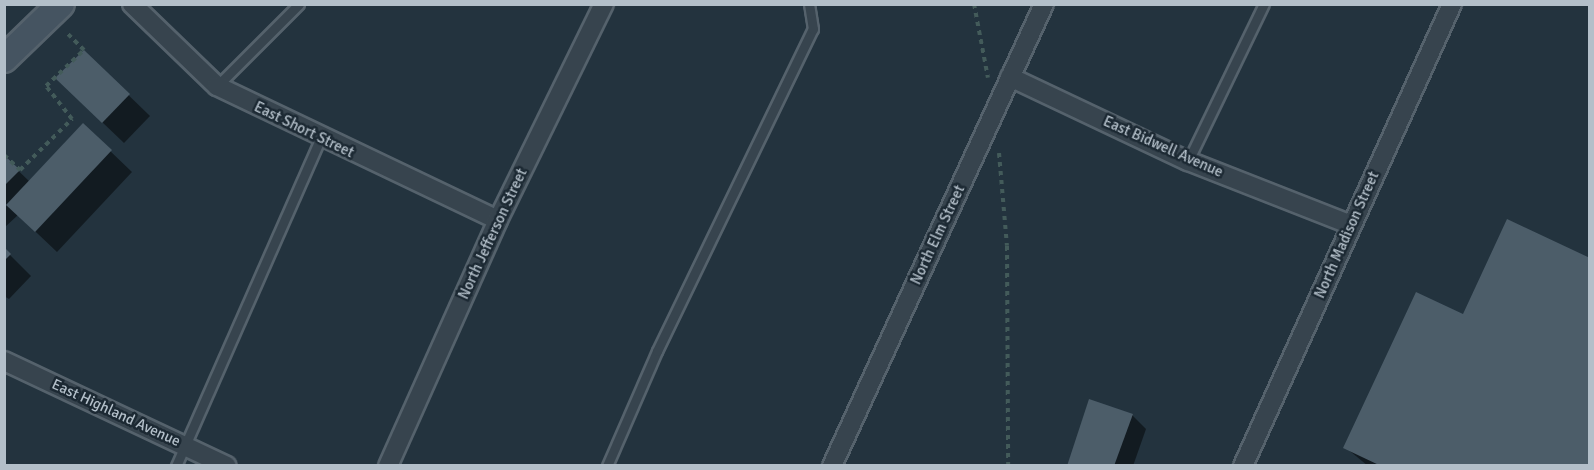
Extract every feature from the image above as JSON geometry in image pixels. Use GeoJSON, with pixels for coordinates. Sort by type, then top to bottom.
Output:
{"type":"FeatureCollection","features":[{"type":"Feature","properties":{"kind":"main road"},"geometry":{"type":"LineString","coordinates":[[4,59],[62,16]]}},
{"type":"Feature","properties":{"kind":"street","name":"East Short Street"},"geometry":{"type":"LineString","coordinates":[[132,4],[217,86],[321,138],[498,220]]}},
{"type":"Feature","properties":{"kind":"street","name":"North Jefferson Street"},"geometry":{"type":"LineString","coordinates":[[388,465],[498,220],[604,4]]}},
{"type":"Feature","properties":{"kind":"street","name":"North Elm Street"},"geometry":{"type":"LineString","coordinates":[[832,465],[1044,4]]}},
{"type":"Feature","properties":{"kind":"street","name":"North Madison Street"},"geometry":{"type":"LineString","coordinates":[[1243,465],[1452,4]]}},
{"type":"Feature","properties":{"kind":"street","name":"East Bidwell Avenue"},"geometry":{"type":"LineString","coordinates":[[1010,78],[1188,161],[1351,225]]}},
{"type":"Feature","properties":{"kind":"street","name":"East Highland Avenue"},"geometry":{"type":"LineString","coordinates":[[4,361],[227,465]]}},
{"type":"Feature","properties":{"kind":"lane"},"geometry":{"type":"LineString","coordinates":[[217,86],[299,4]]}},
{"type":"Feature","properties":{"kind":"lane"},"geometry":{"type":"LineString","coordinates":[[607,465],[657,351],[813,29],[809,4]]}},
{"type":"Feature","properties":{"kind":"lane"},"geometry":{"type":"LineString","coordinates":[[1188,161],[1264,4]]}},
{"type":"Feature","properties":{"kind":"lane"},"geometry":{"type":"LineString","coordinates":[[176,465],[321,138]]}},
{"type":"Feature","properties":{"kind":"path"},"geometry":{"type":"LineString","coordinates":[[974,4],[994,114],[1007,246],[1008,465]]}},
{"type":"Feature","properties":{"kind":"path"},"geometry":{"type":"LineString","coordinates":[[4,154],[20,170],[72,119],[46,86],[84,50],[62,16]]}},
{"type":"Feature","properties":{"kind":"building"},"geometry":{"type":"Polygon","coordinates":[[[84,50],[130,94],[102,123],[55,78],[84,50]]]}},
{"type":"Feature","properties":{"kind":"building"},"geometry":{"type":"Polygon","coordinates":[[[83,123],[112,150],[35,232],[6,205],[83,123]]]}},
{"type":"Feature","properties":{"kind":"building"},"geometry":{"type":"Polygon","coordinates":[[[4,155],[20,170],[4,186],[4,155]]]}},
{"type":"Feature","properties":{"kind":"building"},"geometry":{"type":"Polygon","coordinates":[[[1507,219],[1590,258],[1590,466],[1381,466],[1343,448],[1416,292],[1463,314],[1507,219]]]}},
{"type":"Feature","properties":{"kind":"building"},"geometry":{"type":"Polygon","coordinates":[[[4,247],[11,254],[4,261],[4,247]]]}},
{"type":"Feature","properties":{"kind":"building"},"geometry":{"type":"Polygon","coordinates":[[[1089,399],[1133,414],[1114,466],[1067,466],[1089,399]]]}}]}
